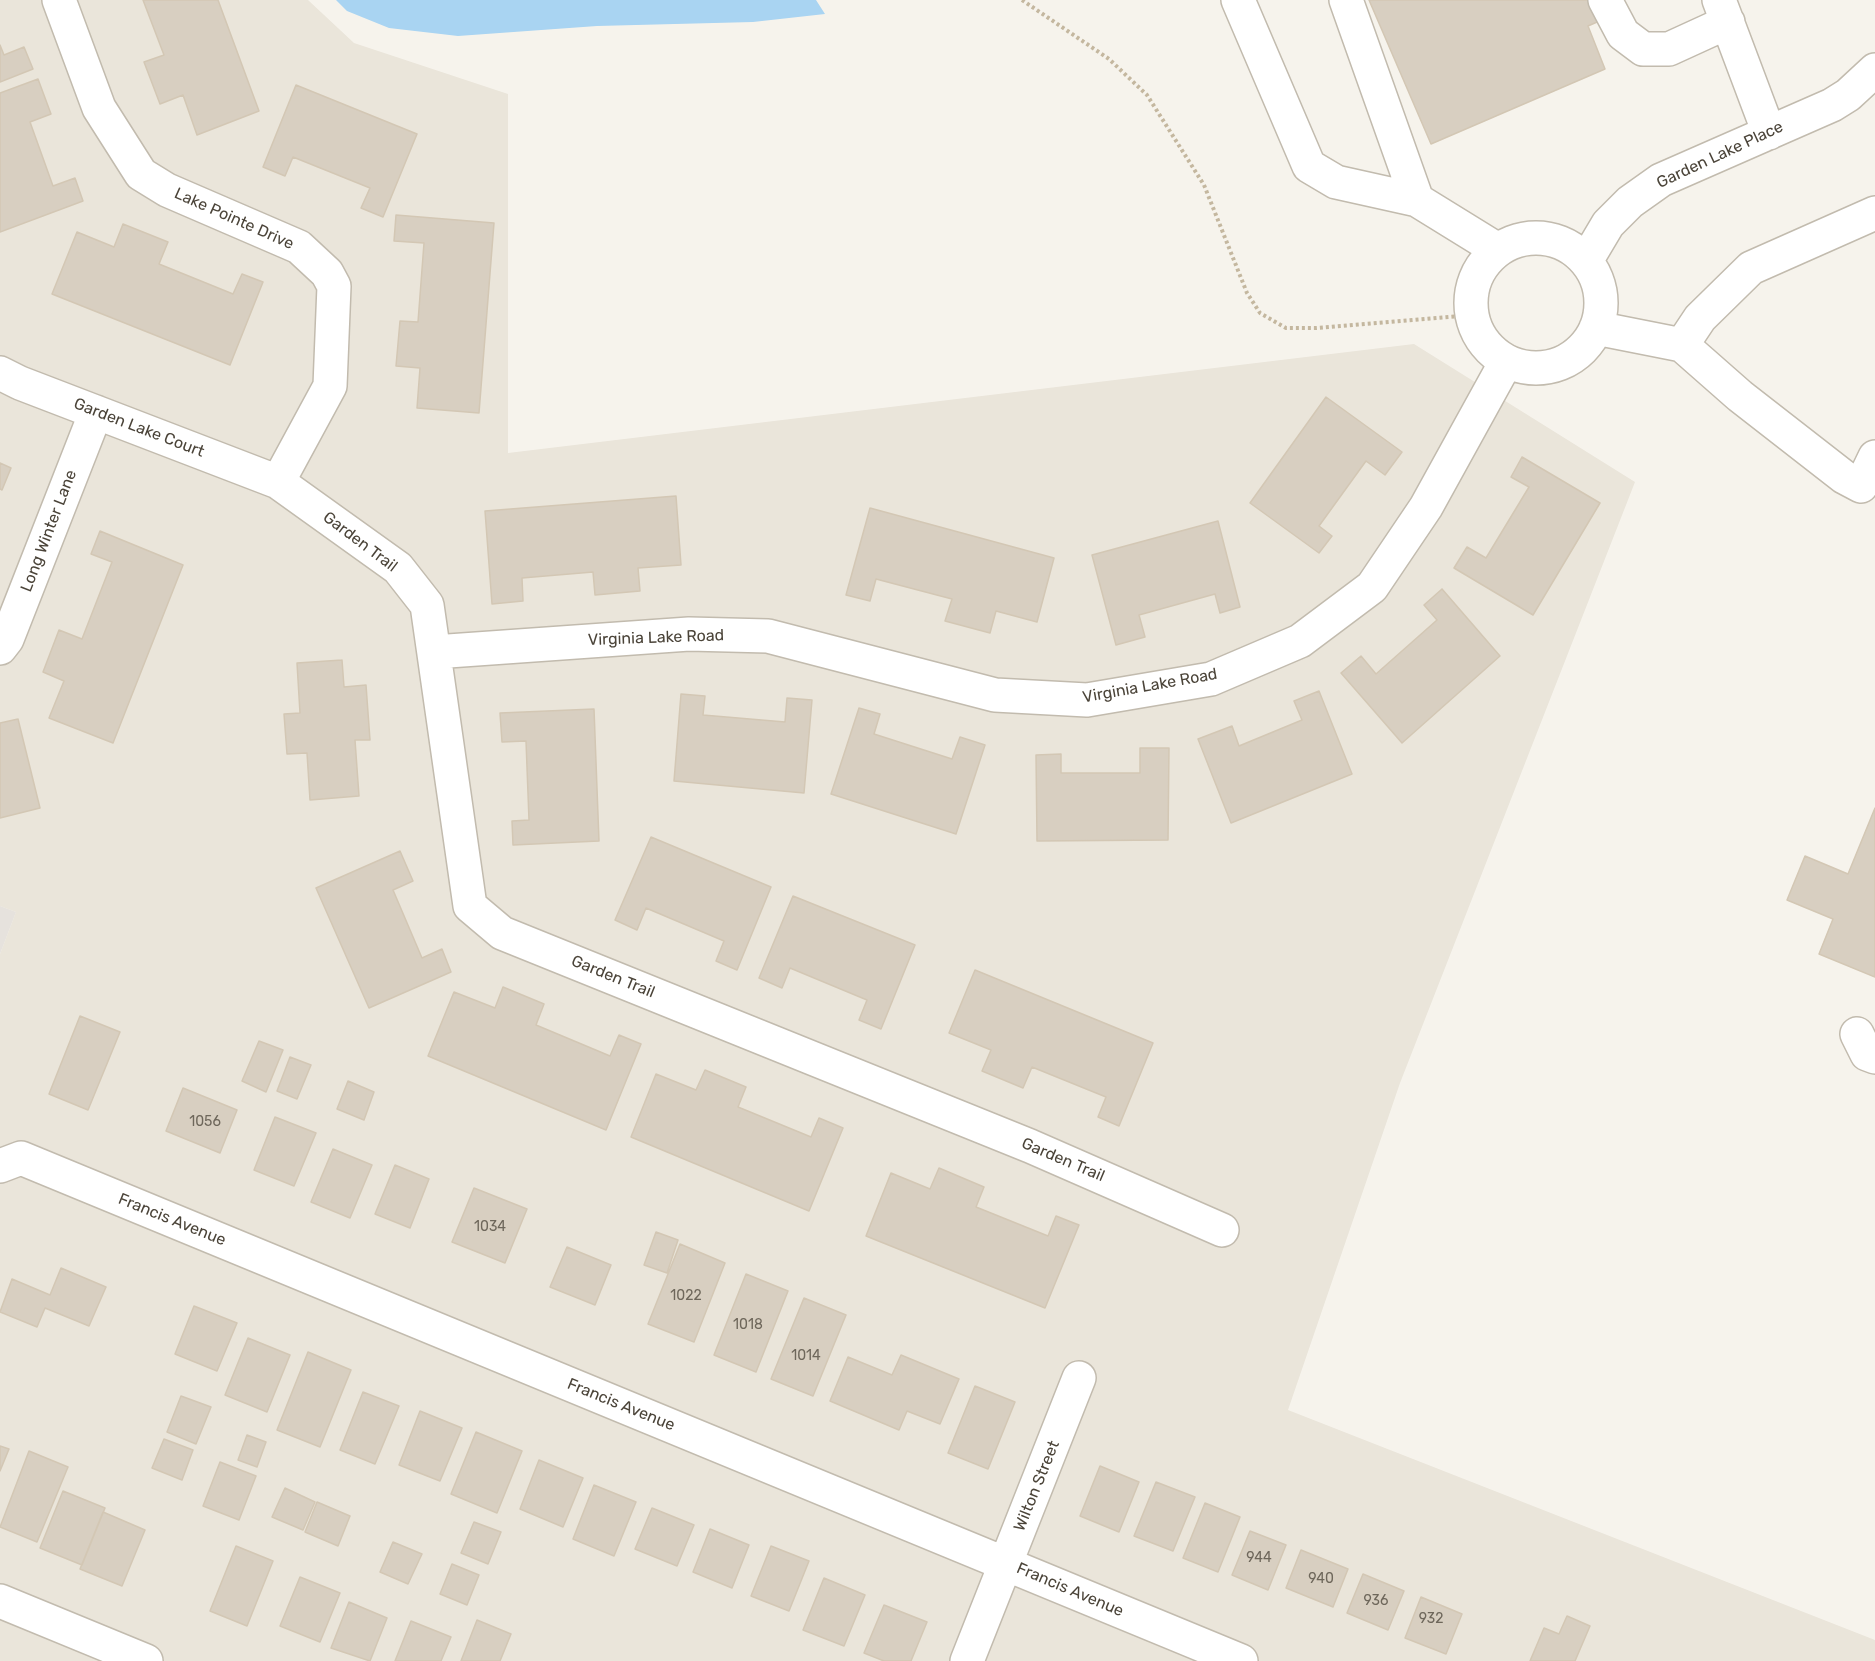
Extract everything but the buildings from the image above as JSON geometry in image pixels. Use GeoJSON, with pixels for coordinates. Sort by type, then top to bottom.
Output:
{"type":"FeatureCollection","features":[{"type":"Feature","properties":{"kind":"street","name":"Lake Pointe Drive"},"geometry":{"type":"LineString","coordinates":[[59,0],[99,108],[141,174],[167,190],[299,247],[327,273],[334,285],[330,386],[278,482]]}},
{"type":"Feature","properties":{"kind":"street"},"geometry":{"type":"LineString","coordinates":[[1238,0],[1309,166],[1336,182],[1417,200],[1498,250]]}},
{"type":"Feature","properties":{"kind":"street"},"geometry":{"type":"LineString","coordinates":[[1346,0],[1417,200]]}},
{"type":"Feature","properties":{"kind":"street"},"geometry":{"type":"LineString","coordinates":[[1605,0],[1623,34],[1643,49],[1670,49],[1724,11],[1769,132]]}},
{"type":"Feature","properties":{"kind":"street","name":"Garden Lake Place"},"geometry":{"type":"LineString","coordinates":[[1586,261],[1608,224],[1630,202],[1661,180],[1832,105],[1848,95],[1874,71]]}},
{"type":"Feature","properties":{"kind":"street"},"geometry":{"type":"LineString","coordinates":[[1682,345],[1700,318],[1750,268],[1875,213]]}},
{"type":"Feature","properties":{"kind":"street"},"geometry":{"type":"LineString","coordinates":[[1525,240],[1553,240],[1571,248],[1586,261],[1595,275],[1600,293],[1601,311],[1596,328],[1585,347],[1569,360],[1548,368],[1527,368],[1506,362],[1490,350],[1478,334],[1471,315],[1471,296],[1476,279],[1485,263],[1498,250],[1525,240]]}},
{"type":"Feature","properties":{"kind":"street"},"geometry":{"type":"LineString","coordinates":[[1596,328],[1682,345],[1740,396],[1868,494],[1875,457]]}},
{"type":"Feature","properties":{"kind":"street","name":"Virginia Lake Road"},"geometry":{"type":"LineString","coordinates":[[434,652],[689,634],[768,636],[996,695],[1087,700],[1211,679],[1300,642],[1372,587],[1426,507],[1506,362]]}},
{"type":"Feature","properties":{"kind":"street","name":"Garden Lake Court"},"geometry":{"type":"LineString","coordinates":[[0,373],[278,482]]}},
{"type":"Feature","properties":{"kind":"street","name":"Long Winter Lane"},"geometry":{"type":"LineString","coordinates":[[0,648],[7,639],[96,412]]}},
{"type":"Feature","properties":{"kind":"street","name":"Garden Trail"},"geometry":{"type":"LineString","coordinates":[[278,482],[398,568],[427,605],[470,906],[502,933],[1030,1146],[1222,1230]]}},
{"type":"Feature","properties":{"kind":"street","name":"Francis Avenue"},"geometry":{"type":"LineString","coordinates":[[0,1166],[21,1158],[1241,1661]]}},
{"type":"Feature","properties":{"kind":"street","name":"Wilton Street"},"geometry":{"type":"LineString","coordinates":[[967,1661],[1079,1378]]}},
{"type":"Feature","properties":{"kind":"street"},"geometry":{"type":"LineString","coordinates":[[0,1601],[147,1661]]}},
{"type":"Feature","properties":{"kind":"path"},"geometry":{"type":"LineString","coordinates":[[1022,0],[1109,59],[1147,95],[1204,185],[1247,293],[1260,313],[1286,327],[1316,328],[1471,315]]}},
{"type":"Feature","properties":{"kind":"shaded area"},"geometry":{"type":"Polygon","coordinates":[[[0,0],[308,0],[354,43],[508,94],[508,453],[1414,344],[1635,482],[1400,1083],[1288,1410],[1875,1640],[1875,1661],[0,1661],[0,954],[16,912],[0,906],[0,0]]]}},
{"type":"Feature","properties":{"kind":"shaded area"},"geometry":{"type":"Polygon","coordinates":[[[0,906],[16,912],[0,954],[0,906]]]}},
{"type":"Feature","properties":{"kind":"water"},"geometry":{"type":"Polygon","coordinates":[[[336,0],[816,0],[825,14],[753,22],[597,26],[458,36],[389,28],[347,11],[336,0]]]}}]}
